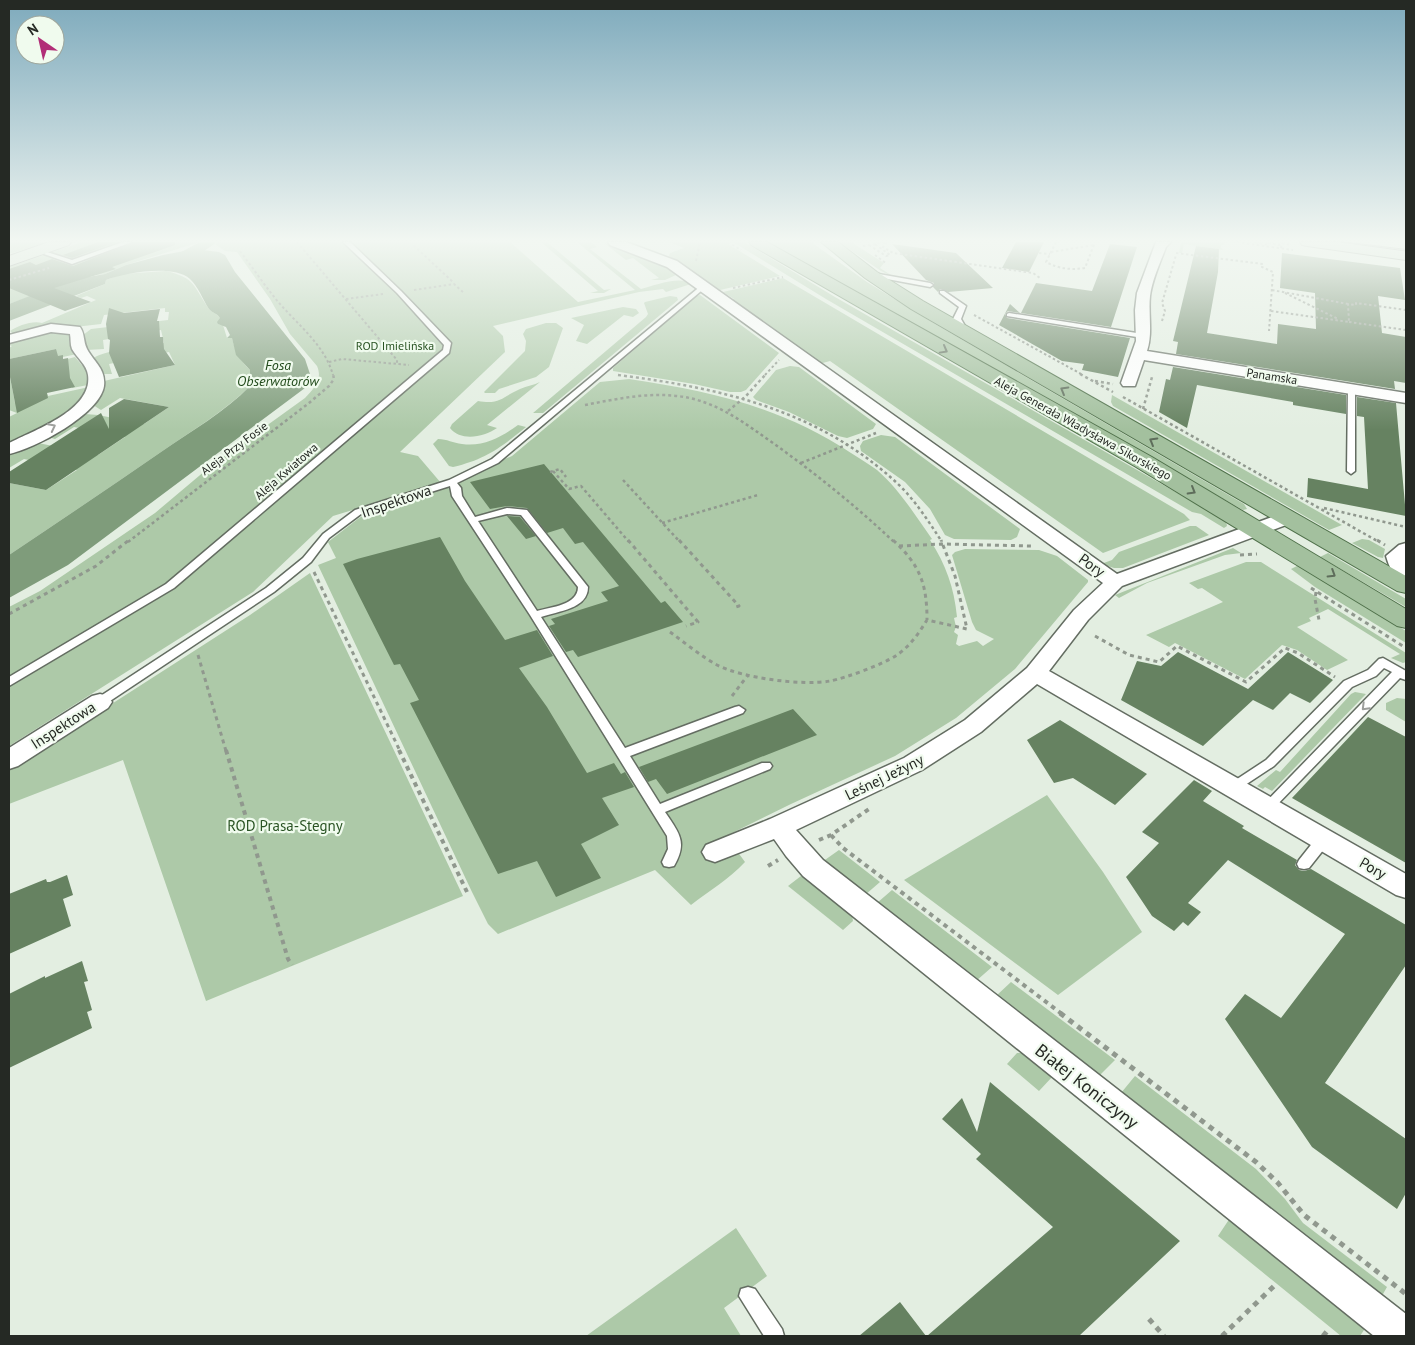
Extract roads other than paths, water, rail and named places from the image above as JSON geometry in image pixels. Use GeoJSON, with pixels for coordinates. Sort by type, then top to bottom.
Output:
{"type":"FeatureCollection","features":[{"type":"Feature","properties":{"kind":"main road","name":"Aleja Generała Władysława Sikorskiego"},"geometry":{"type":"LineString","coordinates":[[862,305],[1144,462],[1406,620]]}},
{"type":"Feature","properties":{"kind":"main road","name":"Aleja Generała Władysława Sikorskiego"},"geometry":{"type":"LineString","coordinates":[[919,305],[964,333],[1406,586]]}},
{"type":"Feature","properties":{"kind":"street","name":"Pory"},"geometry":{"type":"LineString","coordinates":[[730,305],[1115,582],[1081,615],[1035,673],[1406,887]]}},
{"type":"Feature","properties":{"kind":"street"},"geometry":{"type":"LineString","coordinates":[[1129,383],[1143,336],[1143,305]]}},
{"type":"Feature","properties":{"kind":"street"},"geometry":{"type":"LineString","coordinates":[[9,339],[51,328],[76,330],[78,334],[77,344],[92,366],[96,383],[92,399],[82,410],[9,449]]}},
{"type":"Feature","properties":{"kind":"street","name":"Panamska"},"geometry":{"type":"LineString","coordinates":[[1138,354],[1406,398]]}},
{"type":"Feature","properties":{"kind":"street"},"geometry":{"type":"LineString","coordinates":[[1115,582],[1287,518]]}},
{"type":"Feature","properties":{"kind":"street"},"geometry":{"type":"LineString","coordinates":[[1403,551],[1396,560],[1406,575]]}},
{"type":"Feature","properties":{"kind":"street","name":"Leśnej Jeżyny"},"geometry":{"type":"LineString","coordinates":[[715,852],[779,826],[913,764],[973,726],[1035,673]]}},
{"type":"Feature","properties":{"kind":"street","name":"Inspektowa"},"geometry":{"type":"LineString","coordinates":[[9,760],[100,702]]}},
{"type":"Feature","properties":{"kind":"street","name":"Białej Koniczyny"},"geometry":{"type":"LineString","coordinates":[[779,826],[795,850],[813,868],[1404,1336]]}},
{"type":"Feature","properties":{"kind":"lane","name":"Aleja Kwiatowa"},"geometry":{"type":"LineString","coordinates":[[9,682],[170,586],[446,351],[448,345],[411,305]]}},
{"type":"Feature","properties":{"kind":"lane","name":"Inspektowa"},"geometry":{"type":"LineString","coordinates":[[100,702],[270,590],[307,560],[326,536],[358,512],[452,482],[495,461],[682,305]]}},
{"type":"Feature","properties":{"kind":"lane"},"geometry":{"type":"LineString","coordinates":[[962,305],[964,306],[957,319],[964,333]]}},
{"type":"Feature","properties":{"kind":"lane"},"geometry":{"type":"LineString","coordinates":[[1009,315],[1143,336]]}},
{"type":"Feature","properties":{"kind":"lane"},"geometry":{"type":"LineString","coordinates":[[1351,389],[1351,471]]}},
{"type":"Feature","properties":{"kind":"lane"},"geometry":{"type":"LineString","coordinates":[[452,482],[456,488],[457,496],[673,835],[676,844],[675,851],[669,862]]}},
{"type":"Feature","properties":{"kind":"lane"},"geometry":{"type":"LineString","coordinates":[[473,520],[507,511],[524,512],[583,587],[583,594],[576,602],[535,616]]}},
{"type":"Feature","properties":{"kind":"lane"},"geometry":{"type":"LineString","coordinates":[[1232,788],[1270,763],[1348,684],[1372,673],[1383,662],[1403,674],[1266,807]]}},
{"type":"Feature","properties":{"kind":"lane"},"geometry":{"type":"LineString","coordinates":[[622,754],[739,710]]}},
{"type":"Feature","properties":{"kind":"lane"},"geometry":{"type":"LineString","coordinates":[[658,810],[766,766]]}},
{"type":"Feature","properties":{"kind":"lane"},"geometry":{"type":"LineString","coordinates":[[1304,864],[1323,840]]}},
{"type":"Feature","properties":{"kind":"lane"},"geometry":{"type":"LineString","coordinates":[[748,1296],[775,1336]]}},
{"type":"Feature","properties":{"kind":"water","name":"Fosa Obserwatorów"},"geometry":{"type":"Polygon","coordinates":[[[9,305],[51,305],[9,321],[9,305]]]}},
{"type":"Feature","properties":{"kind":"water","name":"Fosa Obserwatorów"},"geometry":{"type":"Polygon","coordinates":[[[207,305],[261,305],[305,359],[310,374],[309,385],[68,565],[9,598],[9,555],[207,421],[250,386],[250,370],[236,355],[232,338],[227,338],[230,335],[226,327],[218,324],[217,322],[220,318],[207,305]]]}},
{"type":"Feature","properties":{"kind":"park label","name":"ROD Imielińska"},"geometry":{"type":"Point","coordinates":[395,345]}},
{"type":"Feature","properties":{"kind":"park label","name":"ROD Prasa-Stegny"},"geometry":{"type":"Point","coordinates":[285,825]}}]}
